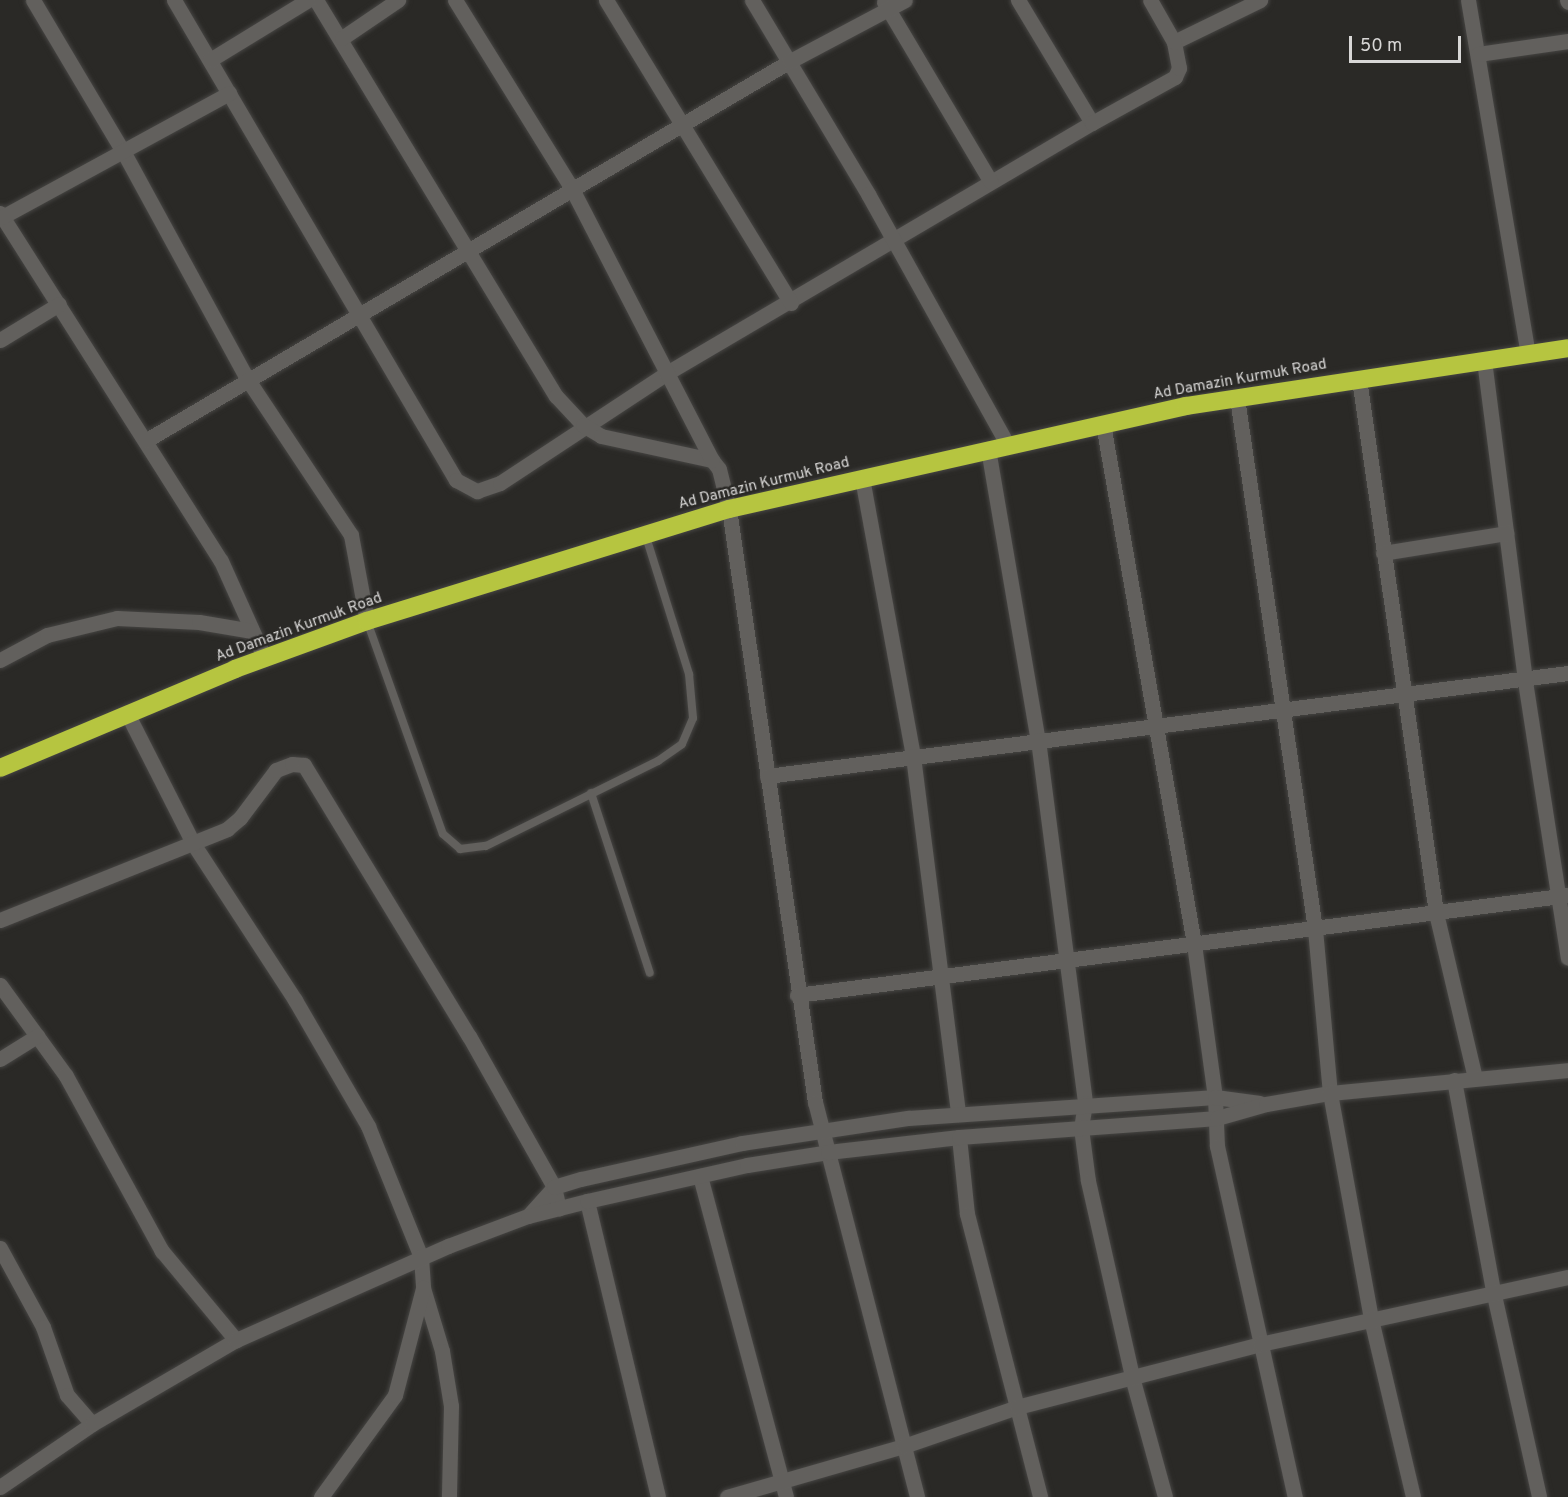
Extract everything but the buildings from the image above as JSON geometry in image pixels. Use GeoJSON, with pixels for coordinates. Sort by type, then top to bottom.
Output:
{"type":"FeatureCollection","features":[{"type":"Feature","properties":{"kind":"highway","name":"Ad Damazin Kurmuk Road"},"geometry":{"type":"LineString","coordinates":[[0,768],[127,713],[368,621],[729,509],[1006,444],[1238,398],[1568,348]]}},
{"type":"Feature","properties":{"kind":"street"},"geometry":{"type":"LineString","coordinates":[[33,0],[124,153],[248,381],[351,535],[368,621]]}},
{"type":"Feature","properties":{"kind":"street"},"geometry":{"type":"LineString","coordinates":[[174,0],[456,480],[477,491],[500,483],[583,425],[667,373],[895,242],[991,182],[1092,123],[1168,84],[1179,68],[1174,42],[1150,0]]}},
{"type":"Feature","properties":{"kind":"street"},"geometry":{"type":"LineString","coordinates":[[210,60],[308,0]]}},
{"type":"Feature","properties":{"kind":"street"},"geometry":{"type":"LineString","coordinates":[[316,0],[342,38],[556,396],[583,425],[601,436],[712,460]]}},
{"type":"Feature","properties":{"kind":"street"},"geometry":{"type":"LineString","coordinates":[[342,38],[398,0]]}},
{"type":"Feature","properties":{"kind":"street"},"geometry":{"type":"LineString","coordinates":[[455,0],[572,189],[724,480],[797,995],[828,1152],[917,1497]]}},
{"type":"Feature","properties":{"kind":"street"},"geometry":{"type":"LineString","coordinates":[[606,0],[684,124],[791,303]]}},
{"type":"Feature","properties":{"kind":"street"},"geometry":{"type":"LineString","coordinates":[[752,0],[895,242],[1006,444]]}},
{"type":"Feature","properties":{"kind":"street"},"geometry":{"type":"LineString","coordinates":[[145,441],[885,4],[905,0]]}},
{"type":"Feature","properties":{"kind":"street"},"geometry":{"type":"LineString","coordinates":[[1018,0],[1092,123]]}},
{"type":"Feature","properties":{"kind":"street"},"geometry":{"type":"LineString","coordinates":[[1174,42],[1260,0]]}},
{"type":"Feature","properties":{"kind":"street"},"geometry":{"type":"LineString","coordinates":[[1468,0],[1528,354]]}},
{"type":"Feature","properties":{"kind":"street"},"geometry":{"type":"LineString","coordinates":[[885,4],[991,182]]}},
{"type":"Feature","properties":{"kind":"street"},"geometry":{"type":"LineString","coordinates":[[1478,54],[1568,41]]}},
{"type":"Feature","properties":{"kind":"street"},"geometry":{"type":"LineString","coordinates":[[229,93],[124,153],[1,215],[221,561],[265,659]]}},
{"type":"Feature","properties":{"kind":"street"},"geometry":{"type":"LineString","coordinates":[[0,340],[59,304]]}},
{"type":"Feature","properties":{"kind":"street"},"geometry":{"type":"LineString","coordinates":[[1484,360],[1525,681],[1562,896],[1568,958]]}},
{"type":"Feature","properties":{"kind":"street"},"geometry":{"type":"LineString","coordinates":[[1359,379],[1436,913],[1475,1078]]}},
{"type":"Feature","properties":{"kind":"street"},"geometry":{"type":"LineString","coordinates":[[1238,398],[1315,928],[1330,1093],[1371,1319],[1413,1497]]}},
{"type":"Feature","properties":{"kind":"street"},"geometry":{"type":"LineString","coordinates":[[1103,424],[1194,944],[1215,1097],[1222,1168],[1295,1497]]}},
{"type":"Feature","properties":{"kind":"street"},"geometry":{"type":"LineString","coordinates":[[988,449],[1038,740],[1085,1103],[1081,1128],[1088,1181],[1132,1377],[1165,1497]]}},
{"type":"Feature","properties":{"kind":"street"},"geometry":{"type":"LineString","coordinates":[[862,478],[914,756],[958,1113]]}},
{"type":"Feature","properties":{"kind":"street"},"geometry":{"type":"LineString","coordinates":[[1383,553],[1506,533]]}},
{"type":"Feature","properties":{"kind":"street"},"geometry":{"type":"LineString","coordinates":[[0,660],[47,635],[117,618],[199,622],[252,632]]}},
{"type":"Feature","properties":{"kind":"street"},"geometry":{"type":"LineString","coordinates":[[767,776],[1568,674]]}},
{"type":"Feature","properties":{"kind":"street"},"geometry":{"type":"LineString","coordinates":[[127,713],[194,845],[295,1000],[368,1126],[421,1257],[423,1288],[442,1351],[451,1406],[448,1497]]}},
{"type":"Feature","properties":{"kind":"street"},"geometry":{"type":"LineString","coordinates":[[0,920],[194,845],[240,819],[276,770],[292,764],[304,765],[469,1036],[554,1187],[559,1208]]}},
{"type":"Feature","properties":{"kind":"street"},"geometry":{"type":"LineString","coordinates":[[797,995],[1562,896]]}},
{"type":"Feature","properties":{"kind":"street"},"geometry":{"type":"LineString","coordinates":[[0,985],[66,1076],[162,1251],[236,1340]]}},
{"type":"Feature","properties":{"kind":"street"},"geometry":{"type":"LineString","coordinates":[[0,1059],[37,1036]]}},
{"type":"Feature","properties":{"kind":"street"},"geometry":{"type":"LineString","coordinates":[[2,1482],[92,1424],[236,1340],[421,1257],[528,1216],[700,1176],[828,1152],[959,1137],[1217,1118],[1266,1104],[1330,1093],[1475,1078],[1567,1073]]}},
{"type":"Feature","properties":{"kind":"street"},"geometry":{"type":"LineString","coordinates":[[1454,1080],[1494,1295],[1539,1497]]}},
{"type":"Feature","properties":{"kind":"street"},"geometry":{"type":"LineString","coordinates":[[528,1216],[554,1187],[668,1158],[823,1131],[958,1113],[1085,1103],[1215,1097],[1266,1104]]}},
{"type":"Feature","properties":{"kind":"street"},"geometry":{"type":"LineString","coordinates":[[959,1137],[967,1214],[1040,1497]]}},
{"type":"Feature","properties":{"kind":"street"},"geometry":{"type":"LineString","coordinates":[[700,1176],[786,1497]]}},
{"type":"Feature","properties":{"kind":"street"},"geometry":{"type":"LineString","coordinates":[[586,1201],[658,1497]]}},
{"type":"Feature","properties":{"kind":"street"},"geometry":{"type":"LineString","coordinates":[[0,1248],[43,1327],[67,1395],[92,1424]]}},
{"type":"Feature","properties":{"kind":"street"},"geometry":{"type":"LineString","coordinates":[[727,1497],[904,1446],[1017,1407],[1132,1377],[1260,1344],[1568,1278]]}},
{"type":"Feature","properties":{"kind":"street"},"geometry":{"type":"LineString","coordinates":[[321,1497],[395,1395],[423,1288]]}},
{"type":"Feature","properties":{"kind":"lane"},"geometry":{"type":"LineString","coordinates":[[368,621],[443,834],[460,849],[486,846],[658,761],[682,744],[693,718],[689,674],[645,534]]}},
{"type":"Feature","properties":{"kind":"lane"},"geometry":{"type":"LineString","coordinates":[[591,793],[650,973]]}}]}
